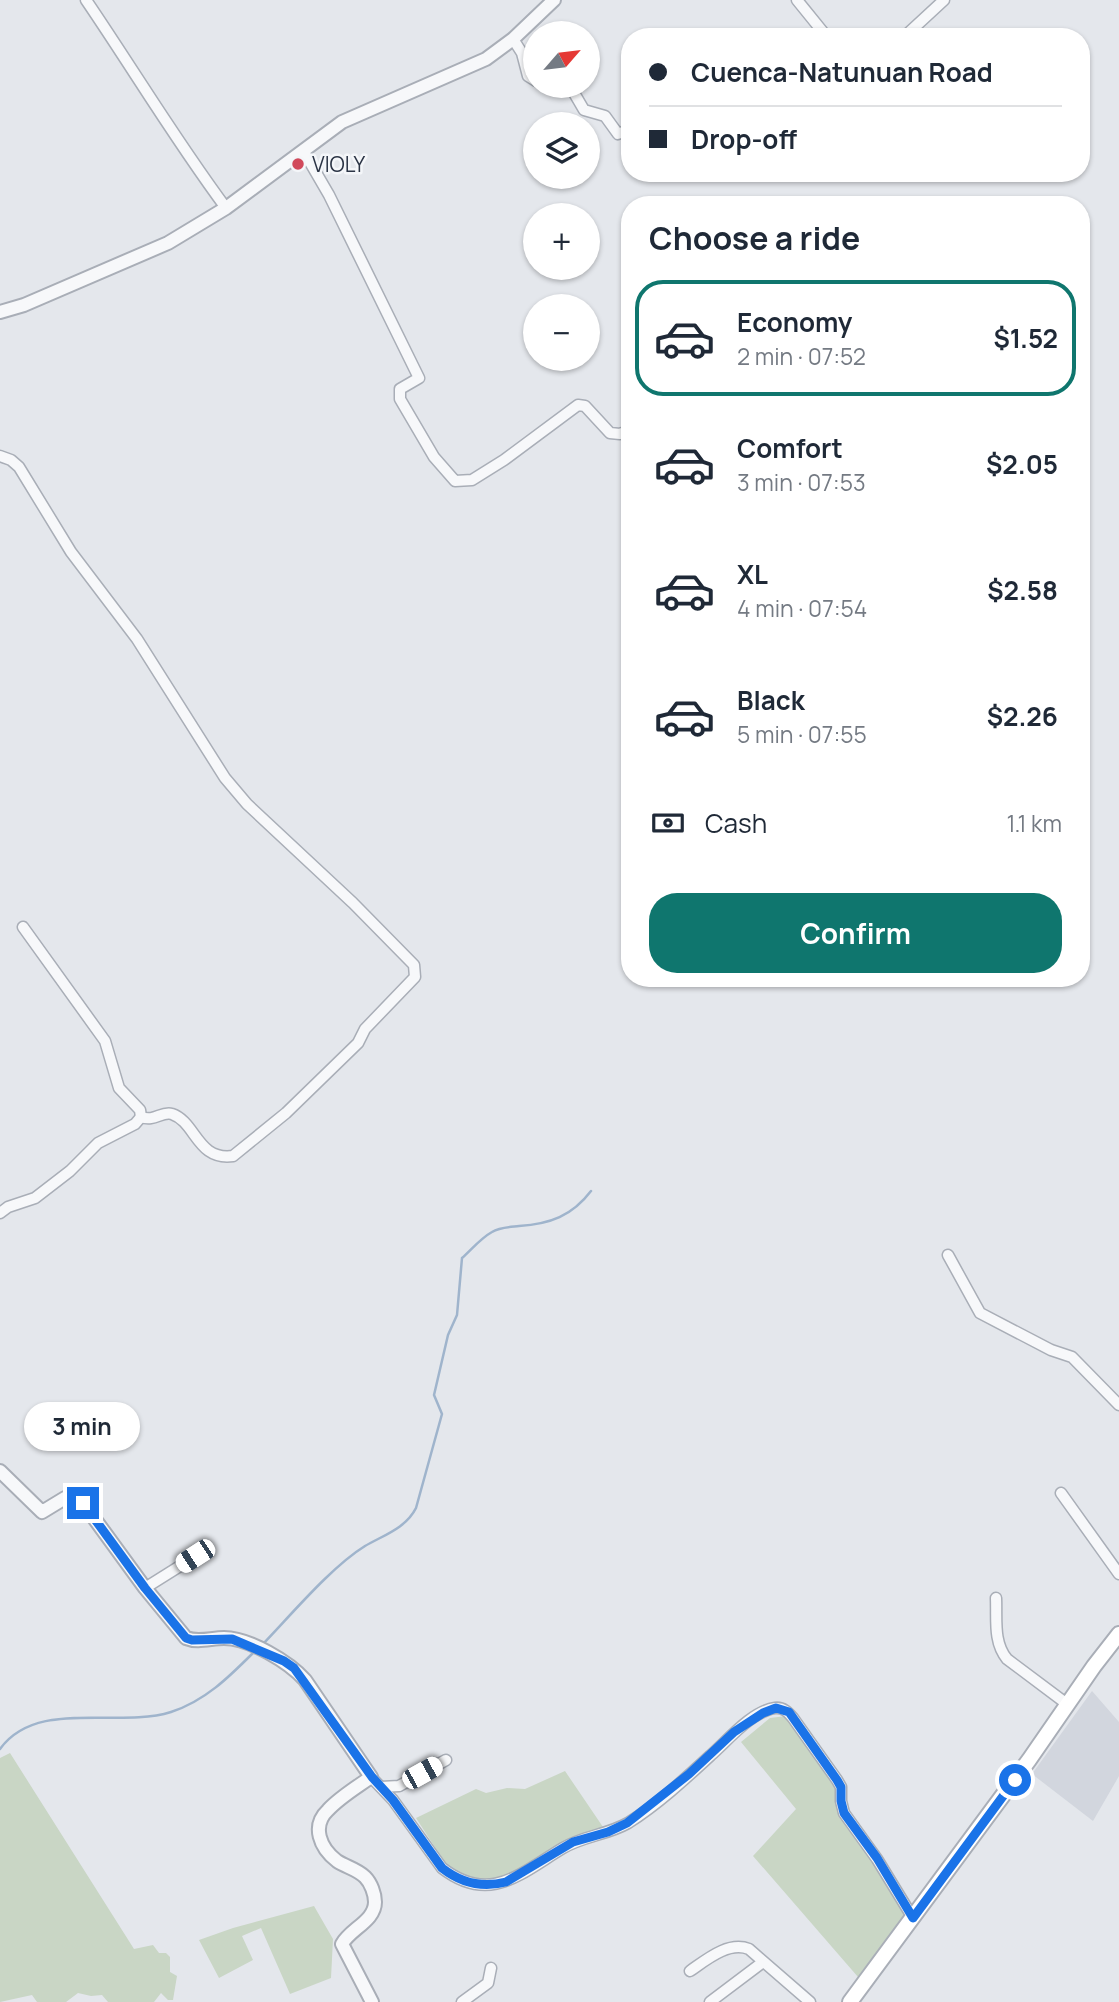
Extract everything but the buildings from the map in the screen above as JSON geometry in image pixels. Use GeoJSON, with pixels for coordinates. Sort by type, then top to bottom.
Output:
{"type":"FeatureCollection","features":[{"type":"Feature","properties":{"kind":"main road"},"geometry":{"type":"LineString","coordinates":[[850,2002],[1119,1634]]}},
{"type":"Feature","properties":{"kind":"street"},"geometry":{"type":"LineString","coordinates":[[86,0],[184,151],[226,208]]}},
{"type":"Feature","properties":{"kind":"street"},"geometry":{"type":"LineString","coordinates":[[0,312],[24,305],[168,243],[226,208],[342,122],[486,59],[513,39],[554,0]]}},
{"type":"Feature","properties":{"kind":"street"},"geometry":{"type":"LineString","coordinates":[[797,0],[820,28]]}},
{"type":"Feature","properties":{"kind":"street"},"geometry":{"type":"LineString","coordinates":[[914,28],[944,0]]}},
{"type":"Feature","properties":{"kind":"street"},"geometry":{"type":"LineString","coordinates":[[513,39],[523,57]]}},
{"type":"Feature","properties":{"kind":"street"},"geometry":{"type":"LineString","coordinates":[[576,98],[584,110],[605,116],[618,134],[621,133]]}},
{"type":"Feature","properties":{"kind":"street"},"geometry":{"type":"LineString","coordinates":[[304,152],[329,195],[419,378],[400,388],[400,399],[434,457],[455,481],[472,480],[504,460],[578,405],[585,406],[610,433],[621,434]]}},
{"type":"Feature","properties":{"kind":"street"},"geometry":{"type":"LineString","coordinates":[[0,456],[19,467],[71,552],[137,639],[225,778],[247,804],[414,965],[415,977],[365,1029],[358,1042],[286,1113],[233,1156],[225,1157],[204,1148],[176,1115],[169,1113],[152,1120],[141,1117]]}},
{"type":"Feature","properties":{"kind":"street"},"geometry":{"type":"LineString","coordinates":[[0,1213],[8,1207],[35,1198],[70,1171],[98,1143],[135,1124],[141,1117],[140,1110],[119,1088],[105,1041],[23,927]]}},
{"type":"Feature","properties":{"kind":"street"},"geometry":{"type":"LineString","coordinates":[[948,1255],[980,1313],[1051,1350],[1072,1357],[1119,1405]]}},
{"type":"Feature","properties":{"kind":"street"},"geometry":{"type":"LineString","coordinates":[[0,1471],[41,1511],[74,1497],[83,1503],[145,1588],[186,1638],[232,1639],[284,1661],[294,1668],[372,1777],[442,1868],[453,1876],[482,1885],[494,1885],[514,1878],[573,1842],[608,1832],[627,1823],[678,1784],[734,1732],[763,1713],[776,1708],[784,1709],[837,1780],[841,1787],[844,1813],[877,1858],[913,1918]]}},
{"type":"Feature","properties":{"kind":"street"},"geometry":{"type":"LineString","coordinates":[[1061,1493],[1119,1574]]}},
{"type":"Feature","properties":{"kind":"street"},"geometry":{"type":"LineString","coordinates":[[145,1588],[195,1556]]}},
{"type":"Feature","properties":{"kind":"street"},"geometry":{"type":"LineString","coordinates":[[996,1598],[997,1643],[1001,1651],[1007,1659],[1067,1704]]}},
{"type":"Feature","properties":{"kind":"street"},"geometry":{"type":"LineString","coordinates":[[381,1787],[399,1786],[446,1760]]}},
{"type":"Feature","properties":{"kind":"street"},"geometry":{"type":"LineString","coordinates":[[372,1777],[328,1809],[318,1826],[322,1845],[336,1860],[365,1877],[371,1887],[375,1902],[373,1913],[342,1944],[372,2002]]}},
{"type":"Feature","properties":{"kind":"street"},"geometry":{"type":"LineString","coordinates":[[690,1971],[713,1955],[736,1946],[749,1949],[810,2002]]}},
{"type":"Feature","properties":{"kind":"street"},"geometry":{"type":"LineString","coordinates":[[709,2002],[763,1962]]}},
{"type":"Feature","properties":{"kind":"street"},"geometry":{"type":"LineString","coordinates":[[462,2002],[488,1983],[491,1968]]}},
{"type":"Feature","properties":{"kind":"shaded area"},"geometry":{"type":"Polygon","coordinates":[[[1092,1691],[1119,1722],[1119,1776],[1093,1821],[1032,1774],[1092,1691]]]}},
{"type":"Feature","properties":{"kind":"green space"},"geometry":{"type":"Polygon","coordinates":[[[786,1716],[841,1788],[838,1804],[909,1910],[858,1977],[753,1856],[796,1809],[741,1742],[770,1718],[786,1716]]]}},
{"type":"Feature","properties":{"kind":"green space"},"geometry":{"type":"Polygon","coordinates":[[[10,1753],[134,1949],[153,1945],[159,1953],[166,1953],[170,1957],[170,1972],[177,1976],[173,2000],[168,2000],[161,1993],[154,2002],[108,2002],[102,1995],[78,1993],[66,2002],[37,2002],[32,1995],[0,2002],[0,1758],[10,1753]]]}},
{"type":"Feature","properties":{"kind":"green space"},"geometry":{"type":"Polygon","coordinates":[[[565,1771],[603,1827],[519,1875],[485,1881],[467,1878],[449,1869],[416,1818],[476,1789],[486,1793],[507,1788],[525,1789],[565,1771]]]}},
{"type":"Feature","properties":{"kind":"green space"},"geometry":{"type":"Polygon","coordinates":[[[314,1906],[333,1939],[331,1978],[290,1994],[261,1928],[242,1936],[253,1960],[219,1978],[199,1940],[233,1928],[314,1906]]]}},
{"type":"Feature","properties":{"kind":"waterway"},"geometry":{"type":"LineString","coordinates":[[262,1645],[339,1566],[365,1546],[400,1526],[416,1508],[442,1414],[434,1395],[448,1335],[457,1315],[462,1258],[495,1230],[541,1223],[560,1217],[576,1207],[591,1191]]}},
{"type":"Feature","properties":{"kind":"waterway"},"geometry":{"type":"LineString","coordinates":[[0,1749],[16,1733],[35,1724],[56,1719],[127,1718],[171,1712],[206,1695],[253,1653]]}},
{"type":"Feature","properties":{"kind":"place","name":"VIOLY"},"geometry":{"type":"Point","coordinates":[298,164]}},
{"type":"Feature","properties":{"kind":"route"},"geometry":{"type":"LineString","coordinates":[[83,1503],[145,1588],[186,1638],[241,1641],[294,1668],[372,1777],[393,1800],[442,1868],[453,1876],[475,1884],[494,1885],[506,1882],[573,1842],[608,1832],[627,1823],[714,1753],[734,1732],[763,1713],[776,1708],[789,1712],[837,1780],[841,1787],[844,1813],[877,1858],[913,1918],[1015,1780]]}}]}
